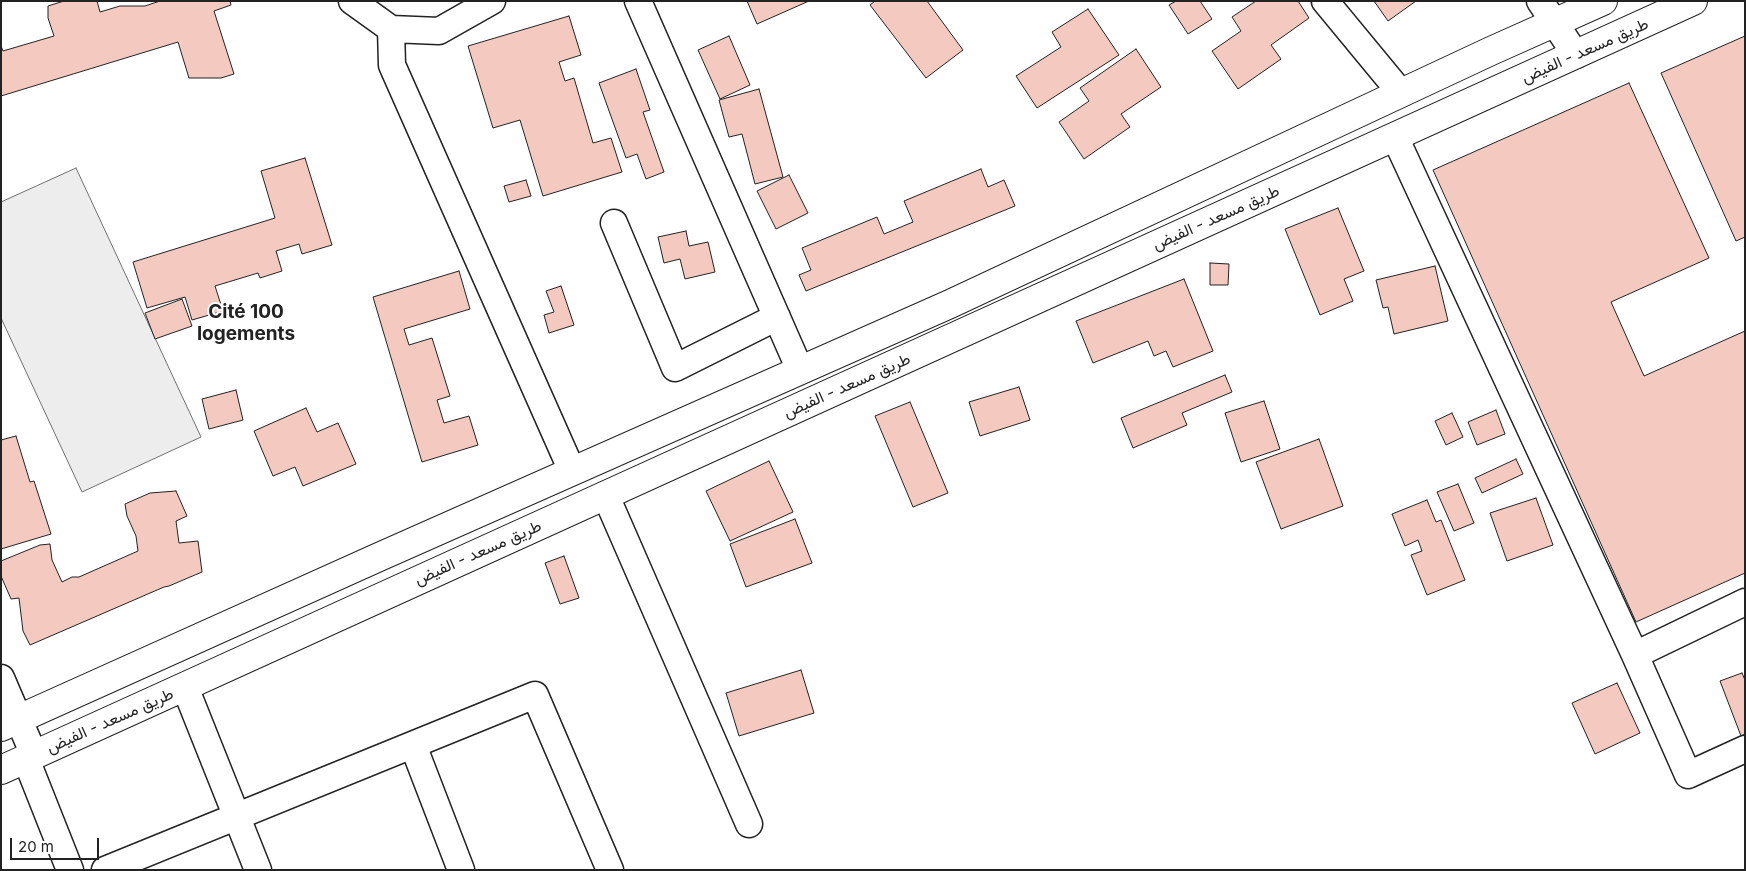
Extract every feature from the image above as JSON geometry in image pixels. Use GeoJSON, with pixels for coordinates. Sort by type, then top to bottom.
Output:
{"type":"FeatureCollection","features":[{"type":"Feature","properties":{"kind":"main road","name":"طريق مسعد - الفيض"},"geometry":{"type":"LineString","coordinates":[[10,723],[959,300],[1401,93],[1547,12],[1603,1]]}},
{"type":"Feature","properties":{"kind":"main road","name":"طريق مسعد - الفيض"},"geometry":{"type":"LineString","coordinates":[[1,770],[1693,1]]}},
{"type":"Feature","properties":{"kind":"street"},"geometry":{"type":"LineString","coordinates":[[352,1],[391,29],[439,30],[492,1]]}},
{"type":"Feature","properties":{"kind":"street"},"geometry":{"type":"LineString","coordinates":[[638,1],[800,370]]}},
{"type":"Feature","properties":{"kind":"street"},"geometry":{"type":"LineString","coordinates":[[1325,1],[1401,93]]}},
{"type":"Feature","properties":{"kind":"street"},"geometry":{"type":"LineString","coordinates":[[1547,12],[1576,55]]}},
{"type":"Feature","properties":{"kind":"street"},"geometry":{"type":"LineString","coordinates":[[391,29],[392,65],[572,471]]}},
{"type":"Feature","properties":{"kind":"street"},"geometry":{"type":"LineString","coordinates":[[1395,137],[1635,655],[1688,775],[1745,749]]}},
{"type":"Feature","properties":{"kind":"street"},"geometry":{"type":"LineString","coordinates":[[614,223],[675,368],[777,317]]}},
{"type":"Feature","properties":{"kind":"street"},"geometry":{"type":"LineString","coordinates":[[606,496],[749,824]]}},
{"type":"Feature","properties":{"kind":"street"},"geometry":{"type":"LineString","coordinates":[[1635,655],[1745,602]]}},
{"type":"Feature","properties":{"kind":"street"},"geometry":{"type":"LineString","coordinates":[[1,678],[10,723],[30,757],[70,870]]}},
{"type":"Feature","properties":{"kind":"street"},"geometry":{"type":"LineString","coordinates":[[184,687],[258,870]]}},
{"type":"Feature","properties":{"kind":"street"},"geometry":{"type":"LineString","coordinates":[[105,870],[535,695],[610,870]]}},
{"type":"Feature","properties":{"kind":"street"},"geometry":{"type":"LineString","coordinates":[[413,745],[461,870]]}},
{"type":"Feature","properties":{"kind":"shaded area"},"geometry":{"type":"Polygon","coordinates":[[[76,168],[201,437],[82,492],[1,318],[1,202],[76,168]]]}},
{"type":"Feature","properties":{"kind":"building"},"geometry":{"type":"Polygon","coordinates":[[[64,1],[97,1],[100,12],[120,6],[145,6],[160,1],[230,1],[231,5],[214,11],[234,74],[221,78],[189,78],[178,42],[1,96],[1,46],[3,51],[54,36],[48,18],[48,6],[64,1]]]}},
{"type":"Feature","properties":{"kind":"building"},"geometry":{"type":"Polygon","coordinates":[[[747,1],[809,1],[757,24],[747,1]]]}},
{"type":"Feature","properties":{"kind":"building"},"geometry":{"type":"Polygon","coordinates":[[[875,1],[927,1],[963,50],[926,78],[870,5],[875,1]]]}},
{"type":"Feature","properties":{"kind":"building"},"geometry":{"type":"Polygon","coordinates":[[[1176,1],[1200,1],[1212,19],[1188,34],[1169,5],[1176,1]]]}},
{"type":"Feature","properties":{"kind":"building"},"geometry":{"type":"Polygon","coordinates":[[[1256,1],[1298,1],[1309,18],[1271,45],[1281,59],[1238,89],[1212,51],[1241,31],[1232,17],[1256,1]]]}},
{"type":"Feature","properties":{"kind":"building"},"geometry":{"type":"Polygon","coordinates":[[[1374,1],[1416,1],[1388,21],[1374,1]]]}},
{"type":"Feature","properties":{"kind":"building"},"geometry":{"type":"Polygon","coordinates":[[[1088,9],[1119,55],[1037,108],[1016,76],[1061,47],[1052,32],[1088,9]]]}},
{"type":"Feature","properties":{"kind":"building"},"geometry":{"type":"Polygon","coordinates":[[[569,16],[581,55],[559,62],[565,81],[574,78],[593,143],[611,138],[622,172],[543,196],[520,120],[493,128],[468,46],[569,16]]]}},
{"type":"Feature","properties":{"kind":"building"},"geometry":{"type":"Polygon","coordinates":[[[729,36],[750,85],[720,99],[698,50],[729,36]]]}},
{"type":"Feature","properties":{"kind":"building"},"geometry":{"type":"Polygon","coordinates":[[[1745,36],[1745,237],[1736,241],[1661,73],[1745,36]]]}},
{"type":"Feature","properties":{"kind":"building"},"geometry":{"type":"Polygon","coordinates":[[[1136,49],[1161,87],[1121,114],[1130,127],[1084,159],[1059,122],[1089,101],[1080,88],[1136,49]]]}},
{"type":"Feature","properties":{"kind":"building"},"geometry":{"type":"Polygon","coordinates":[[[636,69],[650,110],[643,112],[664,172],[646,179],[637,154],[626,158],[599,83],[636,69]]]}},
{"type":"Feature","properties":{"kind":"building"},"geometry":{"type":"Polygon","coordinates":[[[1629,83],[1709,258],[1611,302],[1644,376],[1745,331],[1745,573],[1636,622],[1433,170],[1629,83]]]}},
{"type":"Feature","properties":{"kind":"building"},"geometry":{"type":"Polygon","coordinates":[[[759,89],[783,177],[755,184],[742,134],[729,137],[719,100],[759,89]]]}},
{"type":"Feature","properties":{"kind":"building"},"geometry":{"type":"Polygon","coordinates":[[[305,158],[332,245],[302,254],[299,244],[276,251],[282,271],[260,278],[258,273],[215,286],[223,311],[192,320],[185,297],[147,308],[133,262],[275,218],[261,171],[305,158]]]}},
{"type":"Feature","properties":{"kind":"building"},"geometry":{"type":"Polygon","coordinates":[[[981,169],[988,187],[1004,180],[1015,206],[806,291],[799,275],[811,270],[802,248],[877,217],[884,234],[913,222],[904,201],[981,169]]]}},
{"type":"Feature","properties":{"kind":"building"},"geometry":{"type":"Polygon","coordinates":[[[789,175],[808,213],[776,229],[757,191],[789,175]]]}},
{"type":"Feature","properties":{"kind":"building"},"geometry":{"type":"Polygon","coordinates":[[[526,180],[531,196],[509,202],[504,186],[526,180]]]}},
{"type":"Feature","properties":{"kind":"building"},"geometry":{"type":"Polygon","coordinates":[[[1338,208],[1364,271],[1344,279],[1353,301],[1320,315],[1285,229],[1338,208]]]}},
{"type":"Feature","properties":{"kind":"building"},"geometry":{"type":"Polygon","coordinates":[[[686,231],[689,246],[708,242],[715,272],[685,279],[680,259],[664,263],[658,237],[686,231]]]}},
{"type":"Feature","properties":{"kind":"building"},"geometry":{"type":"Polygon","coordinates":[[[1210,263],[1229,264],[1228,285],[1210,285],[1210,263]]]}},
{"type":"Feature","properties":{"kind":"building"},"geometry":{"type":"Polygon","coordinates":[[[1435,266],[1448,321],[1394,334],[1388,307],[1383,308],[1376,280],[1435,266]]]}},
{"type":"Feature","properties":{"kind":"building"},"geometry":{"type":"Polygon","coordinates":[[[459,271],[470,309],[404,329],[409,345],[432,338],[450,396],[437,400],[444,423],[469,416],[478,445],[422,462],[373,297],[459,271]]]}},
{"type":"Feature","properties":{"kind":"building"},"geometry":{"type":"Polygon","coordinates":[[[1184,279],[1213,351],[1173,367],[1166,351],[1154,356],[1148,341],[1093,363],[1076,321],[1184,279]]]}},
{"type":"Feature","properties":{"kind":"building"},"geometry":{"type":"Polygon","coordinates":[[[561,286],[574,325],[549,333],[544,315],[554,312],[546,291],[561,286]]]}},
{"type":"Feature","properties":{"kind":"building"},"geometry":{"type":"Polygon","coordinates":[[[182,299],[192,326],[155,339],[145,313],[182,299]]]}},
{"type":"Feature","properties":{"kind":"building"},"geometry":{"type":"Polygon","coordinates":[[[1225,375],[1232,392],[1182,413],[1187,425],[1133,448],[1121,418],[1225,375]]]}},
{"type":"Feature","properties":{"kind":"building"},"geometry":{"type":"Polygon","coordinates":[[[1019,387],[1030,420],[980,436],[969,402],[1019,387]]]}},
{"type":"Feature","properties":{"kind":"building"},"geometry":{"type":"Polygon","coordinates":[[[236,390],[243,420],[209,429],[202,399],[236,390]]]}},
{"type":"Feature","properties":{"kind":"building"},"geometry":{"type":"Polygon","coordinates":[[[1264,401],[1280,449],[1241,462],[1225,413],[1264,401]]]}},
{"type":"Feature","properties":{"kind":"building"},"geometry":{"type":"Polygon","coordinates":[[[910,402],[948,493],[913,507],[875,416],[910,402]]]}},
{"type":"Feature","properties":{"kind":"building"},"geometry":{"type":"Polygon","coordinates":[[[306,408],[317,432],[338,423],[356,464],[303,486],[295,467],[273,476],[254,431],[306,408]]]}},
{"type":"Feature","properties":{"kind":"building"},"geometry":{"type":"Polygon","coordinates":[[[1496,410],[1505,434],[1477,445],[1468,422],[1496,410]]]}},
{"type":"Feature","properties":{"kind":"building"},"geometry":{"type":"Polygon","coordinates":[[[1452,413],[1463,437],[1446,445],[1435,421],[1452,413]]]}},
{"type":"Feature","properties":{"kind":"building"},"geometry":{"type":"Polygon","coordinates":[[[16,436],[30,482],[34,481],[51,534],[1,549],[1,440],[16,436]]]}},
{"type":"Feature","properties":{"kind":"building"},"geometry":{"type":"Polygon","coordinates":[[[1319,439],[1343,506],[1281,529],[1256,462],[1319,439]]]}},
{"type":"Feature","properties":{"kind":"building"},"geometry":{"type":"Polygon","coordinates":[[[1516,459],[1523,474],[1482,493],[1475,478],[1516,459]]]}},
{"type":"Feature","properties":{"kind":"building"},"geometry":{"type":"Polygon","coordinates":[[[769,461],[793,512],[730,541],[706,491],[769,461]]]}},
{"type":"Feature","properties":{"kind":"building"},"geometry":{"type":"Polygon","coordinates":[[[1458,484],[1474,523],[1454,531],[1437,492],[1458,484]]]}},
{"type":"Feature","properties":{"kind":"building"},"geometry":{"type":"Polygon","coordinates":[[[176,491],[187,516],[176,521],[179,543],[198,541],[202,572],[30,645],[23,631],[19,598],[11,599],[1,576],[1,561],[40,545],[50,544],[52,560],[62,582],[72,577],[79,577],[138,551],[136,536],[127,516],[125,504],[150,493],[176,491]]]}},
{"type":"Feature","properties":{"kind":"building"},"geometry":{"type":"Polygon","coordinates":[[[1536,498],[1553,545],[1507,561],[1490,513],[1536,498]]]}},
{"type":"Feature","properties":{"kind":"building"},"geometry":{"type":"Polygon","coordinates":[[[1427,500],[1436,522],[1441,520],[1465,580],[1427,595],[1411,555],[1422,551],[1418,540],[1405,546],[1392,514],[1427,500]]]}},
{"type":"Feature","properties":{"kind":"building"},"geometry":{"type":"Polygon","coordinates":[[[795,519],[812,563],[746,587],[730,544],[795,519]]]}},
{"type":"Feature","properties":{"kind":"building"},"geometry":{"type":"Polygon","coordinates":[[[564,556],[579,598],[560,604],[545,563],[564,556]]]}},
{"type":"Feature","properties":{"kind":"building"},"geometry":{"type":"Polygon","coordinates":[[[801,670],[814,713],[739,736],[726,693],[801,670]]]}},
{"type":"Feature","properties":{"kind":"building"},"geometry":{"type":"Polygon","coordinates":[[[1742,673],[1745,680],[1745,734],[1741,736],[1720,681],[1742,673]]]}},
{"type":"Feature","properties":{"kind":"building"},"geometry":{"type":"Polygon","coordinates":[[[1617,683],[1640,733],[1595,754],[1572,703],[1617,683]]]}},
{"type":"Feature","properties":{"kind":"district","name":"Cité 100 logements"},"geometry":{"type":"Point","coordinates":[246,323]}}]}
